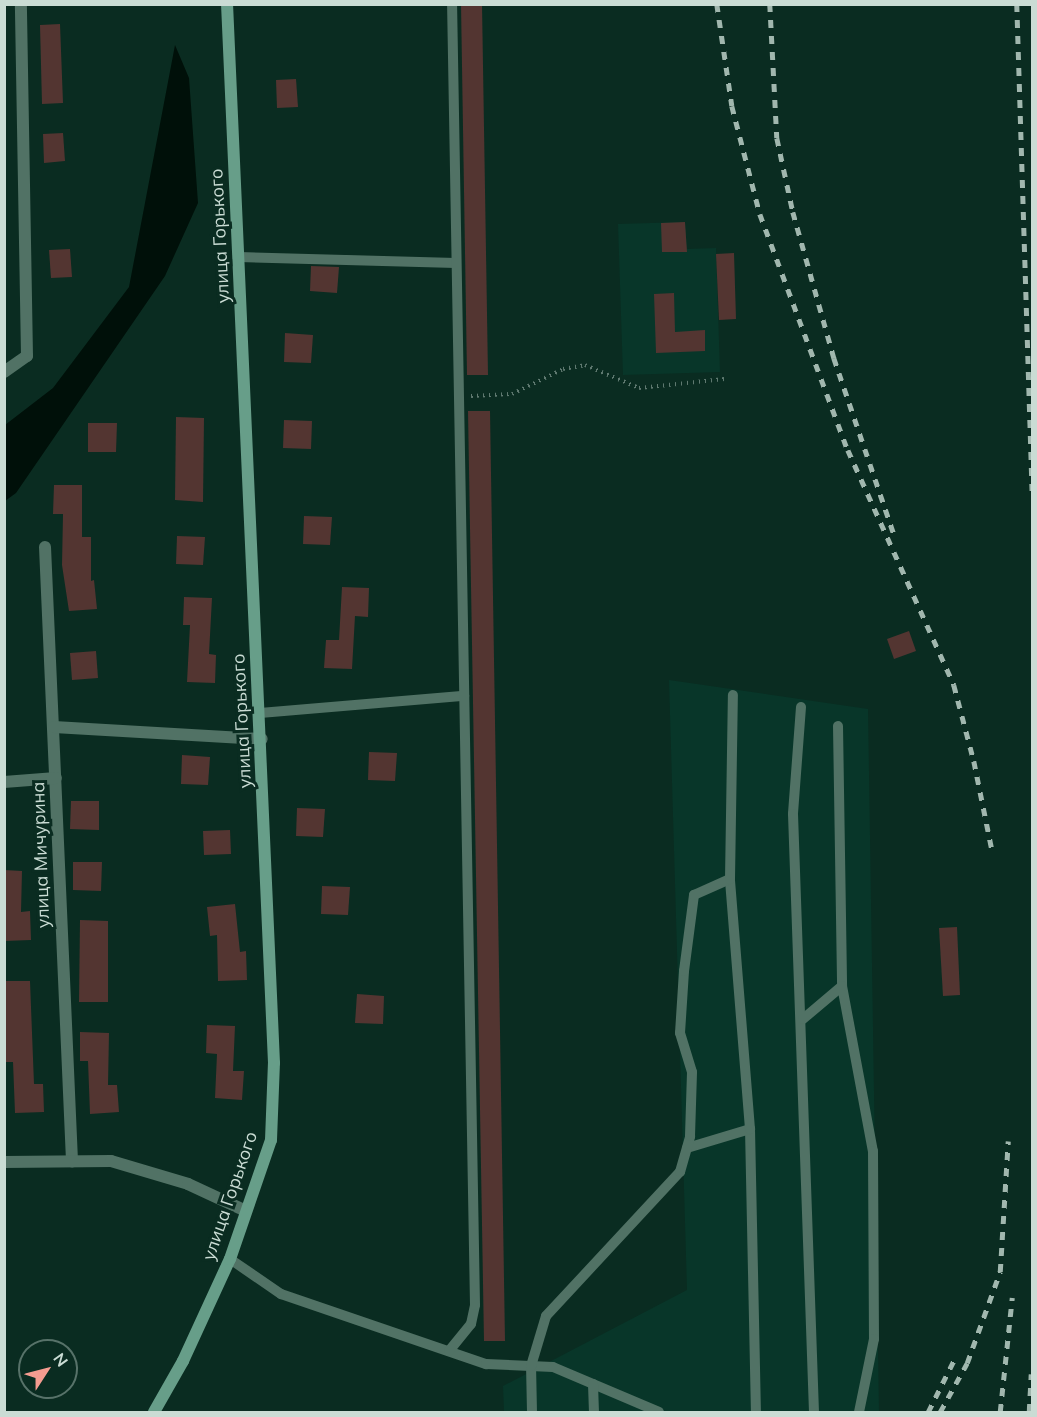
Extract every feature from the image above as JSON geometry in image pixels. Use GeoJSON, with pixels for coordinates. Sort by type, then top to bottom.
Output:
{"type":"FeatureCollection","features":[{"type":"Feature","properties":{"kind":"main road","name":"улица Горького"},"geometry":{"type":"LineString","coordinates":[[154,1413],[183,1360],[230,1259],[271,1140],[274,1063],[262,739],[227,4]]}},
{"type":"Feature","properties":{"kind":"street"},"geometry":{"type":"LineString","coordinates":[[4,372],[27,356],[21,4]]}},
{"type":"Feature","properties":{"kind":"street","name":"улица Мичурина"},"geometry":{"type":"LineString","coordinates":[[45,547],[72,1161]]}},
{"type":"Feature","properties":{"kind":"street"},"geometry":{"type":"LineString","coordinates":[[54,728],[262,739]]}},
{"type":"Feature","properties":{"kind":"street"},"geometry":{"type":"LineString","coordinates":[[4,782],[56,778]]}},
{"type":"Feature","properties":{"kind":"street"},"geometry":{"type":"LineString","coordinates":[[4,1162],[111,1161],[188,1184],[246,1211]]}},
{"type":"Feature","properties":{"kind":"lane"},"geometry":{"type":"LineString","coordinates":[[449,1351],[471,1324],[475,1305],[452,4]]}},
{"type":"Feature","properties":{"kind":"lane"},"geometry":{"type":"LineString","coordinates":[[239,257],[456,264]]}},
{"type":"Feature","properties":{"kind":"lane"},"geometry":{"type":"LineString","coordinates":[[733,695],[729,879],[750,1129],[756,1413]]}},
{"type":"Feature","properties":{"kind":"lane"},"geometry":{"type":"LineString","coordinates":[[260,713],[464,696]]}},
{"type":"Feature","properties":{"kind":"lane"},"geometry":{"type":"LineString","coordinates":[[801,707],[793,814],[803,1019],[814,1413]]}},
{"type":"Feature","properties":{"kind":"lane"},"geometry":{"type":"LineString","coordinates":[[838,726],[842,986],[873,1151],[874,1339],[859,1413]]}},
{"type":"Feature","properties":{"kind":"lane"},"geometry":{"type":"LineString","coordinates":[[532,1413],[531,1366],[546,1316],[680,1172],[687,1148],[692,1072],[680,1033],[693,895],[729,879]]}},
{"type":"Feature","properties":{"kind":"lane"},"geometry":{"type":"LineString","coordinates":[[803,1019],[842,986]]}},
{"type":"Feature","properties":{"kind":"lane"},"geometry":{"type":"LineString","coordinates":[[687,1148],[750,1129]]}},
{"type":"Feature","properties":{"kind":"lane"},"geometry":{"type":"LineString","coordinates":[[230,1259],[281,1294],[486,1364],[553,1367],[659,1412]]}},
{"type":"Feature","properties":{"kind":"lane"},"geometry":{"type":"LineString","coordinates":[[593,1384],[594,1413]]}},
{"type":"Feature","properties":{"kind":"path"},"geometry":{"type":"LineString","coordinates":[[459,397],[512,394],[563,369],[585,365],[639,388],[725,379]]}},
{"type":"Feature","properties":{"kind":"shaded area"},"geometry":{"type":"Polygon","coordinates":[[[175,45],[189,78],[198,203],[165,276],[16,493],[5,501],[5,425],[53,388],[129,287],[175,45]]]}},
{"type":"Feature","properties":{"kind":"shaded area"},"geometry":{"type":"Polygon","coordinates":[[[685,222],[687,249],[716,248],[720,372],[623,375],[618,224],[685,222]]]}},
{"type":"Feature","properties":{"kind":"shaded area"},"geometry":{"type":"Polygon","coordinates":[[[669,680],[868,709],[879,1412],[504,1412],[503,1386],[687,1290],[669,680]]]}},
{"type":"Feature","properties":{"kind":"building"},"geometry":{"type":"Polygon","coordinates":[[[461,4],[482,4],[488,375],[467,375],[461,4]]]}},
{"type":"Feature","properties":{"kind":"building"},"geometry":{"type":"Polygon","coordinates":[[[60,24],[63,103],[42,104],[40,25],[60,24]]]}},
{"type":"Feature","properties":{"kind":"building"},"geometry":{"type":"Polygon","coordinates":[[[296,79],[298,107],[277,108],[276,80],[296,79]]]}},
{"type":"Feature","properties":{"kind":"building"},"geometry":{"type":"Polygon","coordinates":[[[63,133],[65,161],[44,163],[43,134],[63,133]]]}},
{"type":"Feature","properties":{"kind":"building"},"geometry":{"type":"Polygon","coordinates":[[[685,222],[687,252],[662,252],[661,223],[685,222]]]}},
{"type":"Feature","properties":{"kind":"building"},"geometry":{"type":"Polygon","coordinates":[[[70,249],[72,277],[51,278],[49,250],[70,249]]]}},
{"type":"Feature","properties":{"kind":"building"},"geometry":{"type":"Polygon","coordinates":[[[734,253],[736,319],[719,320],[716,254],[734,253]]]}},
{"type":"Feature","properties":{"kind":"building"},"geometry":{"type":"Polygon","coordinates":[[[311,266],[339,267],[337,293],[310,291],[311,266]]]}},
{"type":"Feature","properties":{"kind":"building"},"geometry":{"type":"Polygon","coordinates":[[[674,293],[675,332],[705,330],[705,351],[656,353],[654,294],[674,293]]]}},
{"type":"Feature","properties":{"kind":"building"},"geometry":{"type":"Polygon","coordinates":[[[285,333],[313,335],[311,363],[284,362],[285,333]]]}},
{"type":"Feature","properties":{"kind":"building"},"geometry":{"type":"Polygon","coordinates":[[[468,411],[490,411],[505,1341],[484,1341],[468,411]]]}},
{"type":"Feature","properties":{"kind":"building"},"geometry":{"type":"Polygon","coordinates":[[[176,417],[204,418],[203,502],[175,500],[176,417]]]}},
{"type":"Feature","properties":{"kind":"building"},"geometry":{"type":"Polygon","coordinates":[[[284,420],[312,421],[311,449],[283,448],[284,420]]]}},
{"type":"Feature","properties":{"kind":"building"},"geometry":{"type":"Polygon","coordinates":[[[88,423],[117,423],[116,452],[88,452],[88,423]]]}},
{"type":"Feature","properties":{"kind":"building"},"geometry":{"type":"Polygon","coordinates":[[[54,485],[82,485],[82,537],[91,537],[91,581],[94,580],[97,609],[69,611],[62,565],[63,514],[53,514],[54,485]]]}},
{"type":"Feature","properties":{"kind":"building"},"geometry":{"type":"Polygon","coordinates":[[[304,516],[332,517],[330,545],[303,544],[304,516]]]}},
{"type":"Feature","properties":{"kind":"building"},"geometry":{"type":"Polygon","coordinates":[[[177,536],[205,537],[203,565],[176,564],[177,536]]]}},
{"type":"Feature","properties":{"kind":"building"},"geometry":{"type":"Polygon","coordinates":[[[342,587],[369,588],[368,617],[355,616],[352,669],[324,668],[326,640],[339,640],[342,587]]]}},
{"type":"Feature","properties":{"kind":"building"},"geometry":{"type":"Polygon","coordinates":[[[184,597],[212,598],[209,654],[216,655],[215,683],[187,682],[190,625],[183,625],[184,597]]]}},
{"type":"Feature","properties":{"kind":"building"},"geometry":{"type":"Polygon","coordinates":[[[909,631],[916,651],[894,659],[887,639],[909,631]]]}},
{"type":"Feature","properties":{"kind":"building"},"geometry":{"type":"Polygon","coordinates":[[[96,651],[98,678],[72,680],[70,653],[96,651]]]}},
{"type":"Feature","properties":{"kind":"building"},"geometry":{"type":"Polygon","coordinates":[[[369,752],[397,753],[395,781],[368,780],[369,752]]]}},
{"type":"Feature","properties":{"kind":"building"},"geometry":{"type":"Polygon","coordinates":[[[182,755],[210,757],[208,785],[181,784],[182,755]]]}},
{"type":"Feature","properties":{"kind":"building"},"geometry":{"type":"Polygon","coordinates":[[[71,801],[99,801],[99,830],[70,829],[71,801]]]}},
{"type":"Feature","properties":{"kind":"building"},"geometry":{"type":"Polygon","coordinates":[[[297,808],[325,809],[323,837],[296,836],[297,808]]]}},
{"type":"Feature","properties":{"kind":"building"},"geometry":{"type":"Polygon","coordinates":[[[230,830],[231,854],[204,855],[203,831],[230,830]]]}},
{"type":"Feature","properties":{"kind":"building"},"geometry":{"type":"Polygon","coordinates":[[[73,862],[102,862],[101,891],[73,890],[73,862]]]}},
{"type":"Feature","properties":{"kind":"building"},"geometry":{"type":"Polygon","coordinates":[[[4,870],[22,871],[21,912],[30,911],[31,940],[4,941],[4,870]]]}},
{"type":"Feature","properties":{"kind":"building"},"geometry":{"type":"Polygon","coordinates":[[[322,886],[350,887],[348,915],[321,914],[322,886]]]}},
{"type":"Feature","properties":{"kind":"building"},"geometry":{"type":"Polygon","coordinates":[[[235,904],[240,952],[246,951],[247,980],[218,981],[217,935],[210,936],[207,907],[235,904]]]}},
{"type":"Feature","properties":{"kind":"building"},"geometry":{"type":"Polygon","coordinates":[[[80,920],[108,921],[108,1002],[79,1002],[80,920]]]}},
{"type":"Feature","properties":{"kind":"building"},"geometry":{"type":"Polygon","coordinates":[[[957,927],[960,995],[943,996],[939,928],[957,927]]]}},
{"type":"Feature","properties":{"kind":"building"},"geometry":{"type":"Polygon","coordinates":[[[4,981],[30,981],[34,1084],[43,1084],[44,1112],[15,1113],[13,1062],[6,1062],[4,981]]]}},
{"type":"Feature","properties":{"kind":"building"},"geometry":{"type":"Polygon","coordinates":[[[357,994],[384,996],[383,1024],[355,1023],[357,994]]]}},
{"type":"Feature","properties":{"kind":"building"},"geometry":{"type":"Polygon","coordinates":[[[207,1025],[235,1026],[233,1071],[244,1071],[242,1100],[215,1098],[217,1054],[206,1053],[207,1025]]]}},
{"type":"Feature","properties":{"kind":"building"},"geometry":{"type":"Polygon","coordinates":[[[80,1032],[109,1033],[108,1085],[117,1085],[119,1112],[90,1114],[88,1061],[80,1061],[80,1032]]]}},
{"type":"Feature","properties":{"kind":"railway"},"geometry":{"type":"LineString","coordinates":[[717,4],[732,106],[760,214],[848,450],[954,685],[974,761],[993,854]]}},
{"type":"Feature","properties":{"kind":"railway"},"geometry":{"type":"LineString","coordinates":[[770,4],[777,138],[793,212],[834,358],[894,534]]}},
{"type":"Feature","properties":{"kind":"railway"},"geometry":{"type":"LineString","coordinates":[[1017,4],[1032,491]]}},
{"type":"Feature","properties":{"kind":"railway"},"geometry":{"type":"LineString","coordinates":[[940,1412],[967,1363],[1000,1272],[1008,1141]]}},
{"type":"Feature","properties":{"kind":"railway"},"geometry":{"type":"LineString","coordinates":[[1000,1412],[1012,1298]]}},
{"type":"Feature","properties":{"kind":"railway"},"geometry":{"type":"LineString","coordinates":[[928,1412],[955,1358]]}},
{"type":"Feature","properties":{"kind":"railway"},"geometry":{"type":"LineString","coordinates":[[1029,1412],[1031,1374]]}}]}
